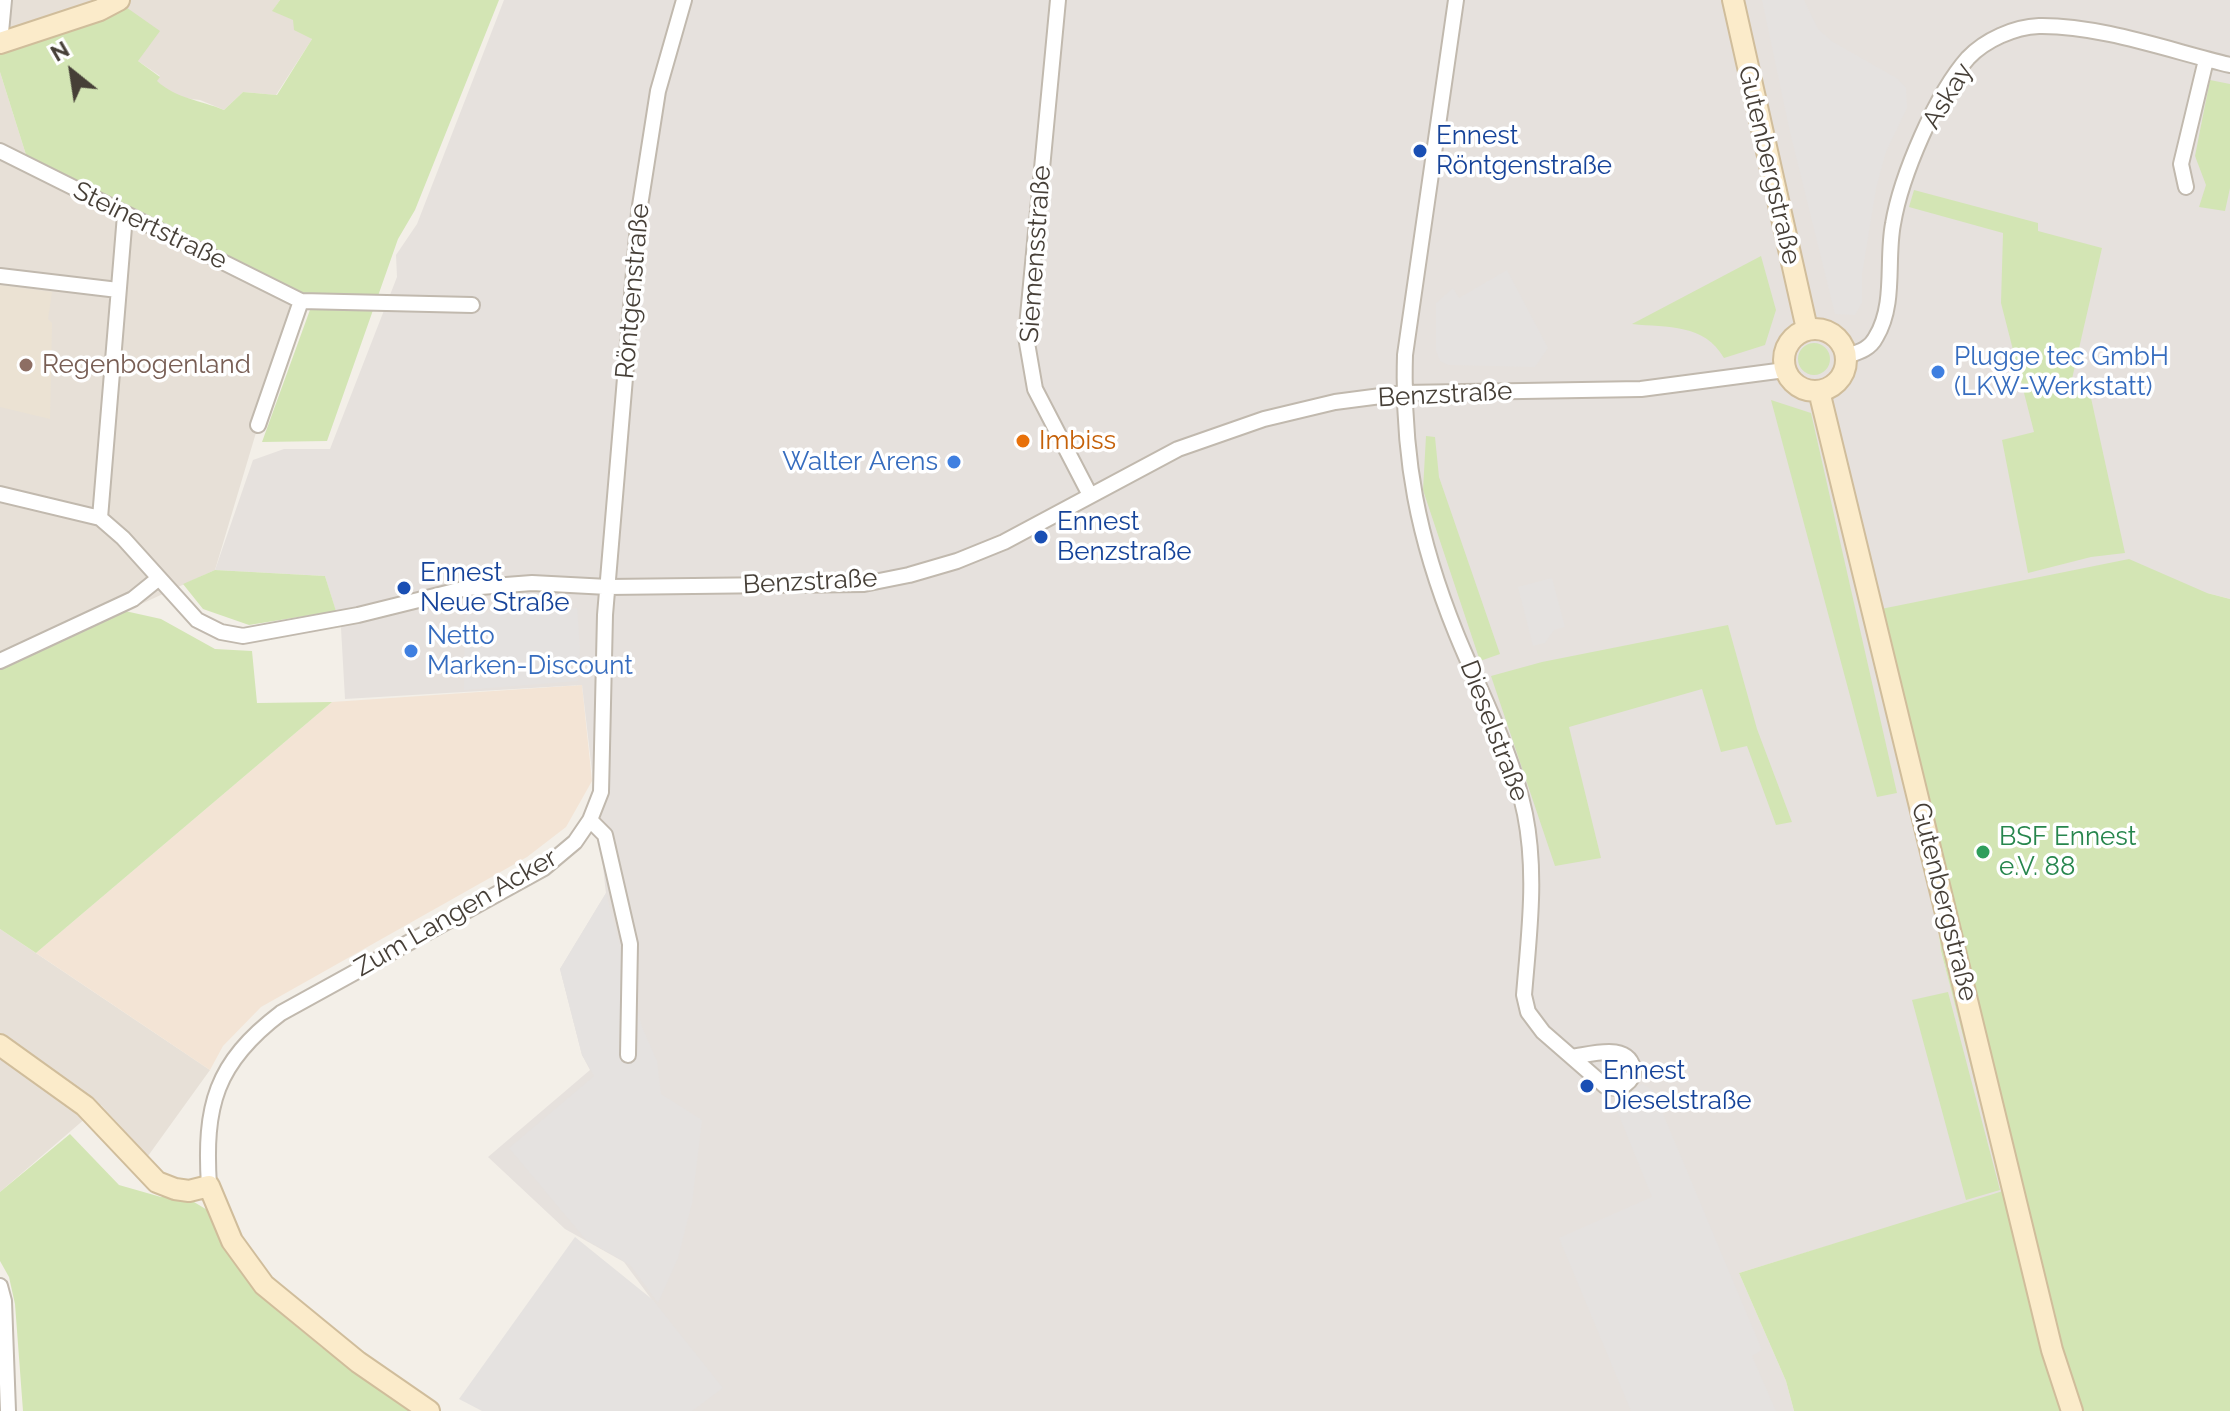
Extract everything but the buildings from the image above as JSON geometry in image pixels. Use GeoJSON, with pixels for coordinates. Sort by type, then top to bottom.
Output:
{"type":"FeatureCollection","features":[{"type":"Feature","properties":{"kind":"main road"},"geometry":{"type":"LineString","coordinates":[[0,43],[100,10],[119,0]]}},
{"type":"Feature","properties":{"kind":"main road","name":"Gutenbergstraße"},"geometry":{"type":"LineString","coordinates":[[1733,0],[1807,329]]}},
{"type":"Feature","properties":{"kind":"main road"},"geometry":{"type":"LineString","coordinates":[[1807,329],[1833,333],[1842,343],[1847,356],[1844,372],[1838,381],[1819,391],[1795,384],[1785,370],[1784,354],[1788,344],[1807,329]]}},
{"type":"Feature","properties":{"kind":"main road","name":"Gutenbergstraße"},"geometry":{"type":"LineString","coordinates":[[1819,391],[2052,1350],[2072,1411]]}},
{"type":"Feature","properties":{"kind":"main road"},"geometry":{"type":"LineString","coordinates":[[0,1045],[85,1106],[157,1182],[189,1191],[209,1186],[232,1241],[264,1285],[358,1362],[429,1411]]}},
{"type":"Feature","properties":{"kind":"street"},"geometry":{"type":"LineString","coordinates":[[0,43],[4,0]]}},
{"type":"Feature","properties":{"kind":"street","name":"Röntgenstraße"},"geometry":{"type":"LineString","coordinates":[[608,587],[639,212],[658,91],[684,0]]}},
{"type":"Feature","properties":{"kind":"street","name":"Siemensstraße"},"geometry":{"type":"LineString","coordinates":[[1058,0],[1026,337],[1035,389],[1090,495]]}},
{"type":"Feature","properties":{"kind":"street"},"geometry":{"type":"LineString","coordinates":[[1404,393],[1405,355],[1456,0]]}},
{"type":"Feature","properties":{"kind":"street","name":"Askay"},"geometry":{"type":"LineString","coordinates":[[1847,356],[1864,351],[1876,339],[1886,313],[1893,223],[1910,165],[1941,99],[1968,59],[1981,47],[2016,30],[2037,26],[2066,28],[2230,65]]}},
{"type":"Feature","properties":{"kind":"street"},"geometry":{"type":"LineString","coordinates":[[2186,187],[2181,164],[2206,60]]}},
{"type":"Feature","properties":{"kind":"street","name":"Steinertstraße"},"geometry":{"type":"LineString","coordinates":[[0,151],[301,301],[472,305]]}},
{"type":"Feature","properties":{"kind":"street"},"geometry":{"type":"LineString","coordinates":[[0,494],[100,518],[125,215]]}},
{"type":"Feature","properties":{"kind":"street"},"geometry":{"type":"LineString","coordinates":[[0,276],[118,290]]}},
{"type":"Feature","properties":{"kind":"street"},"geometry":{"type":"LineString","coordinates":[[258,425],[301,301]]}},
{"type":"Feature","properties":{"kind":"street","name":"Benzstraße"},"geometry":{"type":"LineString","coordinates":[[100,518],[197,620],[221,632],[243,636],[358,615],[467,588],[532,583],[608,587],[864,584],[957,561],[1050,519],[1178,449],[1264,419],[1335,402],[1404,393],[1641,389],[1785,370]]}},
{"type":"Feature","properties":{"kind":"street","name":"Dieselstraße"},"geometry":{"type":"LineString","coordinates":[[1404,393],[1412,488],[1423,537],[1455,630],[1511,764],[1525,814],[1533,881],[1524,995],[1528,1012],[1543,1032],[1572,1057]]}},
{"type":"Feature","properties":{"kind":"street"},"geometry":{"type":"LineString","coordinates":[[0,661],[133,599],[159,578]]}},
{"type":"Feature","properties":{"kind":"street","name":"Zum Langen Acker"},"geometry":{"type":"LineString","coordinates":[[209,1186],[207,1126],[213,1097],[227,1069],[259,1029],[281,1013],[544,868],[575,842],[590,820],[601,792],[602,659],[608,587]]}},
{"type":"Feature","properties":{"kind":"street"},"geometry":{"type":"LineString","coordinates":[[590,820],[605,835],[630,944],[628,1055]]}},
{"type":"Feature","properties":{"kind":"street"},"geometry":{"type":"LineString","coordinates":[[0,1287],[4,1301],[8,1411]]}},
{"type":"Feature","properties":{"kind":"shaded area"},"geometry":{"type":"Polygon","coordinates":[[[0,0],[280,0],[273,10],[294,20],[312,39],[276,95],[243,92],[224,110],[169,92],[156,81],[160,76],[138,61],[0,51],[0,0]]]}},
{"type":"Feature","properties":{"kind":"shaded area"},"geometry":{"type":"Polygon","coordinates":[[[504,0],[2230,0],[2230,599],[2207,593],[1924,817],[1941,951],[2004,1192],[1739,1273],[1786,1381],[1794,1411],[593,1411],[655,1304],[624,1262],[565,1229],[488,1157],[590,1070],[582,1055],[560,969],[606,893],[582,685],[345,699],[341,628],[325,576],[215,570],[253,460],[284,449],[330,449],[397,277],[396,255],[417,224],[504,0]]]}},
{"type":"Feature","properties":{"kind":"shaded area"},"geometry":{"type":"Polygon","coordinates":[[[1762,0],[1804,0],[1818,29],[1833,42],[1898,79],[1906,88],[1907,108],[1885,154],[1876,189],[1862,274],[1862,303],[1855,315],[1835,314],[1790,132],[1762,0]]]}},
{"type":"Feature","properties":{"kind":"shaded area"},"geometry":{"type":"Polygon","coordinates":[[[0,72],[27,158],[298,292],[215,570],[0,669],[0,72]]]}},
{"type":"Feature","properties":{"kind":"shaded area"},"geometry":{"type":"Polygon","coordinates":[[[1507,270],[1548,348],[1535,367],[1448,365],[1440,361],[1436,351],[1436,303],[1453,288],[1459,298],[1507,270]]]}},
{"type":"Feature","properties":{"kind":"shaded area","name":"Regenbogenland"},"geometry":{"type":"Polygon","coordinates":[[[0,285],[52,292],[48,319],[52,323],[50,419],[0,407],[0,285]]]}},
{"type":"Feature","properties":{"kind":"shaded area"},"geometry":{"type":"Polygon","coordinates":[[[1552,578],[1565,627],[1554,630],[1545,643],[1533,646],[1518,587],[1552,578]]]}},
{"type":"Feature","properties":{"kind":"shaded area"},"geometry":{"type":"Polygon","coordinates":[[[577,608],[580,648],[578,681],[464,690],[465,616],[577,608]]]}},
{"type":"Feature","properties":{"kind":"shaded area"},"geometry":{"type":"Polygon","coordinates":[[[582,685],[592,781],[566,827],[527,857],[261,1007],[223,1046],[210,1070],[36,953],[332,702],[582,685]]]}},
{"type":"Feature","properties":{"kind":"shaded area"},"geometry":{"type":"Polygon","coordinates":[[[606,893],[642,1027],[657,1061],[661,1094],[702,1120],[692,1203],[678,1258],[658,1303],[630,1265],[586,1240],[509,1148],[594,1076],[582,1055],[560,969],[606,893]]]}},
{"type":"Feature","properties":{"kind":"shaded area"},"geometry":{"type":"Polygon","coordinates":[[[0,929],[210,1070],[148,1156],[101,1105],[0,1192],[0,929]]]}},
{"type":"Feature","properties":{"kind":"shaded area"},"geometry":{"type":"Polygon","coordinates":[[[1642,1084],[1653,1090],[1762,1350],[1752,1356],[1776,1411],[1631,1411],[1559,1238],[1652,1197],[1614,1103],[1642,1084]]]}},
{"type":"Feature","properties":{"kind":"shaded area"},"geometry":{"type":"Polygon","coordinates":[[[575,1237],[653,1300],[723,1388],[692,1411],[482,1411],[459,1399],[575,1237]]]}},
{"type":"Feature","properties":{"kind":"green space"},"geometry":{"type":"Polygon","coordinates":[[[280,0],[499,0],[415,210],[398,239],[327,441],[262,442],[315,296],[298,292],[27,158],[0,72],[0,51],[123,5],[160,31],[138,61],[160,77],[157,81],[181,95],[224,110],[243,92],[277,95],[312,39],[294,30],[293,20],[272,11],[280,0]]]}},
{"type":"Feature","properties":{"kind":"green space"},"geometry":{"type":"Polygon","coordinates":[[[2210,80],[2230,84],[2230,188],[2225,211],[2199,207],[2206,185],[2195,156],[2210,80]]]}},
{"type":"Feature","properties":{"kind":"green space"},"geometry":{"type":"Polygon","coordinates":[[[1914,190],[2038,223],[2038,231],[2102,248],[2069,392],[2091,398],[2125,553],[2091,557],[2028,573],[2002,440],[2034,432],[2001,303],[2003,233],[1909,207],[1914,190]]]}},
{"type":"Feature","properties":{"kind":"green space"},"geometry":{"type":"Polygon","coordinates":[[[1761,256],[1776,310],[1765,345],[1724,358],[1706,338],[1696,333],[1672,327],[1632,324],[1761,256]]]}},
{"type":"Feature","properties":{"kind":"green space"},"geometry":{"type":"Polygon","coordinates":[[[1814,343],[1825,348],[1830,359],[1825,370],[1814,375],[1803,370],[1798,359],[1803,348],[1814,343]]]}},
{"type":"Feature","properties":{"kind":"green space"},"geometry":{"type":"Polygon","coordinates":[[[1771,400],[1811,413],[1897,793],[1877,797],[1771,400]]]}},
{"type":"Feature","properties":{"kind":"green space"},"geometry":{"type":"Polygon","coordinates":[[[1426,436],[1435,437],[1439,477],[1500,654],[1480,661],[1423,490],[1426,436]]]}},
{"type":"Feature","properties":{"kind":"green space"},"geometry":{"type":"Polygon","coordinates":[[[2129,559],[2207,593],[2230,599],[2230,1411],[1794,1411],[1786,1381],[1739,1273],[2003,1191],[1941,951],[1924,817],[1881,609],[2129,559]]]}},
{"type":"Feature","properties":{"kind":"green space"},"geometry":{"type":"Polygon","coordinates":[[[215,570],[325,576],[336,611],[249,625],[203,609],[183,584],[215,570]]]}},
{"type":"Feature","properties":{"kind":"green space"},"geometry":{"type":"Polygon","coordinates":[[[125,611],[161,619],[215,649],[252,651],[257,703],[332,702],[36,953],[0,929],[0,669],[125,611]]]}},
{"type":"Feature","properties":{"kind":"green space"},"geometry":{"type":"Polygon","coordinates":[[[1728,625],[1757,729],[1792,822],[1776,825],[1747,746],[1721,752],[1702,689],[1569,727],[1601,858],[1555,866],[1491,676],[1542,662],[1728,625]]]}},
{"type":"Feature","properties":{"kind":"green space"},"geometry":{"type":"Polygon","coordinates":[[[1948,992],[2000,1190],[1966,1200],[1912,1000],[1948,992]]]}},
{"type":"Feature","properties":{"kind":"green space"},"geometry":{"type":"Polygon","coordinates":[[[70,1134],[119,1185],[161,1197],[184,1196],[209,1211],[232,1256],[267,1302],[321,1347],[411,1411],[23,1411],[15,1304],[9,1277],[0,1261],[0,1192],[70,1134]]]}},
{"type":"Feature","properties":{"kind":"place","name":"Ennest Röntgenstraße"},"geometry":{"type":"Point","coordinates":[1420,151]}},
{"type":"Feature","properties":{"kind":"place","name":"Regenbogenland"},"geometry":{"type":"Point","coordinates":[26,365]}},
{"type":"Feature","properties":{"kind":"place","name":"Plugge tec GmbH (LKW-Werkstatt)"},"geometry":{"type":"Point","coordinates":[1938,372]}},
{"type":"Feature","properties":{"kind":"place","name":"Imbiss"},"geometry":{"type":"Point","coordinates":[1023,441]}},
{"type":"Feature","properties":{"kind":"place","name":"Walter Arens"},"geometry":{"type":"Point","coordinates":[954,462]}},
{"type":"Feature","properties":{"kind":"place","name":"Ennest Benzstraße"},"geometry":{"type":"Point","coordinates":[1041,537]}},
{"type":"Feature","properties":{"kind":"place","name":"Ennest Neue Straße"},"geometry":{"type":"Point","coordinates":[404,588]}},
{"type":"Feature","properties":{"kind":"place","name":"Netto Marken-Discount"},"geometry":{"type":"Point","coordinates":[411,651]}},
{"type":"Feature","properties":{"kind":"place","name":"BSF Ennest e.V. 88"},"geometry":{"type":"Point","coordinates":[1983,852]}},
{"type":"Feature","properties":{"kind":"place","name":"Ennest Dieselstraße"},"geometry":{"type":"Point","coordinates":[1587,1086]}}]}
